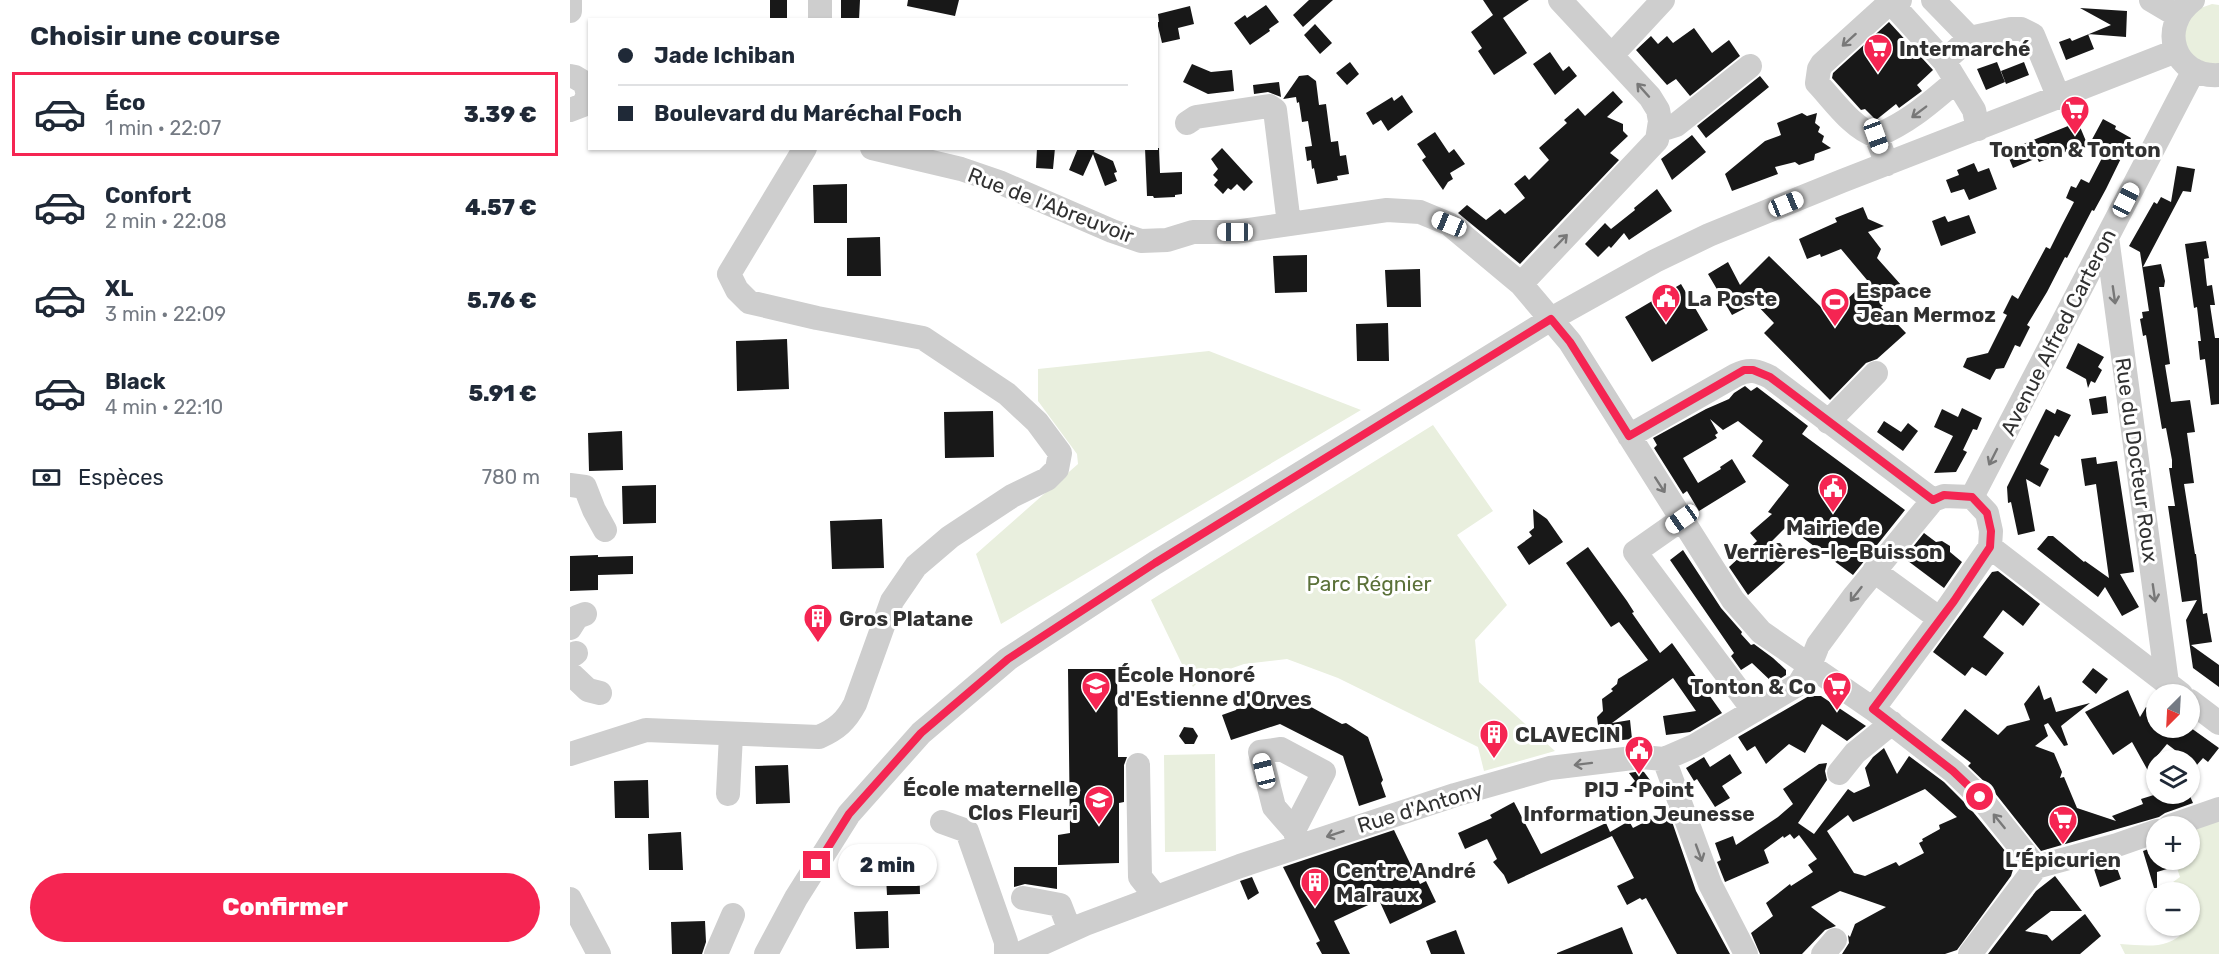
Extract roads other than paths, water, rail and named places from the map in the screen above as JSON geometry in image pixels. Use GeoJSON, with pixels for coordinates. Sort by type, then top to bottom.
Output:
{"type":"FeatureCollection","features":[{"type":"Feature","properties":{"kind":"street"},"geometry":{"type":"LineString","coordinates":[[820,0],[820,18]]}},
{"type":"Feature","properties":{"kind":"street"},"geometry":{"type":"LineString","coordinates":[[1521,284],[1636,164],[1657,140],[1660,130],[1658,110],[1650,97],[1560,0]]}},
{"type":"Feature","properties":{"kind":"street"},"geometry":{"type":"LineString","coordinates":[[1612,55],[1663,0]]}},
{"type":"Feature","properties":{"kind":"street"},"geometry":{"type":"LineString","coordinates":[[1933,0],[1970,38]]}},
{"type":"Feature","properties":{"kind":"street"},"geometry":{"type":"LineString","coordinates":[[2151,0],[2185,8],[2174,27],[2173,39],[2176,51],[2183,62],[2194,70],[2218,78]]}},
{"type":"Feature","properties":{"kind":"street"},"geometry":{"type":"LineString","coordinates":[[570,3],[570,11]]}},
{"type":"Feature","properties":{"kind":"street"},"geometry":{"type":"LineString","coordinates":[[1978,129],[1974,110],[1950,71],[1897,3],[1887,5],[1822,64],[1817,76],[1818,83],[1851,119],[1865,132],[1876,136],[1899,126],[1923,110],[1950,71],[1970,38],[2020,29],[2033,35],[2059,98]]}},
{"type":"Feature","properties":{"kind":"street"},"geometry":{"type":"LineString","coordinates":[[766,954],[796,898],[849,814],[921,733],[1008,659],[1155,563],[1551,319],[1655,261],[1709,235],[2176,51]]}},
{"type":"Feature","properties":{"kind":"street"},"geometry":{"type":"LineString","coordinates":[[1660,130],[1676,125],[1750,66]]}},
{"type":"Feature","properties":{"kind":"street","name":"Avenue Alfred Carteron"},"geometry":{"type":"LineString","coordinates":[[1972,497],[2194,70]]}},
{"type":"Feature","properties":{"kind":"street"},"geometry":{"type":"LineString","coordinates":[[570,76],[585,83],[588,95],[577,109]]}},
{"type":"Feature","properties":{"kind":"street"},"geometry":{"type":"LineString","coordinates":[[1187,123],[1196,117],[1273,107],[1289,224]]}},
{"type":"Feature","properties":{"kind":"street"},"geometry":{"type":"LineString","coordinates":[[1876,136],[1887,164]]}},
{"type":"Feature","properties":{"kind":"street"},"geometry":{"type":"LineString","coordinates":[[570,754],[645,730],[819,737],[834,730],[847,719],[855,704],[892,601],[916,566],[950,537],[1012,496],[1047,479],[1056,469],[1060,453],[1037,422],[1007,394],[923,338],[817,318],[749,302],[737,290],[729,274],[804,150]]}},
{"type":"Feature","properties":{"kind":"street","name":"Rue de l'Abreuvoir"},"geometry":{"type":"LineString","coordinates":[[880,150],[961,169],[999,182],[1112,231],[1141,241],[1167,240],[1193,232],[1235,232],[1387,210],[1420,212],[1449,224],[1521,284],[1570,342],[1733,600],[1761,632],[1873,709],[1953,771],[1980,797],[2036,867]]}},
{"type":"Feature","properties":{"kind":"street","name":"Rue du Docteur Roux"},"geometry":{"type":"LineString","coordinates":[[2107,237],[2173,684]]}},
{"type":"Feature","properties":{"kind":"street"},"geometry":{"type":"LineString","coordinates":[[1629,436],[1744,370],[1753,370],[1770,377],[1933,500],[1944,495],[1972,497],[1987,513],[1991,531],[1990,547],[1873,709]]}},
{"type":"Feature","properties":{"kind":"street"},"geometry":{"type":"LineString","coordinates":[[1828,422],[1876,373]]}},
{"type":"Feature","properties":{"kind":"street"},"geometry":{"type":"LineString","coordinates":[[570,485],[585,487],[605,530]]}},
{"type":"Feature","properties":{"kind":"street","name":"Rue d'Antony"},"geometry":{"type":"LineString","coordinates":[[1019,954],[1073,929],[1240,866],[1297,837],[1550,768],[1641,757],[1664,759],[1694,746],[1798,684],[1810,665],[1818,645],[1874,571],[1933,500]]}},
{"type":"Feature","properties":{"kind":"street"},"geometry":{"type":"LineString","coordinates":[[1682,519],[1635,552],[1754,711]]}},
{"type":"Feature","properties":{"kind":"street"},"geometry":{"type":"LineString","coordinates":[[1990,547],[2168,684]]}},
{"type":"Feature","properties":{"kind":"street"},"geometry":{"type":"LineString","coordinates":[[1874,571],[1940,619]]}},
{"type":"Feature","properties":{"kind":"street"},"geometry":{"type":"LineString","coordinates":[[572,661],[588,690],[600,693]]}},
{"type":"Feature","properties":{"kind":"street"},"geometry":{"type":"LineString","coordinates":[[2200,709],[2219,723]]}},
{"type":"Feature","properties":{"kind":"street"},"geometry":{"type":"LineString","coordinates":[[1839,773],[1855,753],[1892,723]]}},
{"type":"Feature","properties":{"kind":"street"},"geometry":{"type":"LineString","coordinates":[[728,794],[731,735]]}},
{"type":"Feature","properties":{"kind":"street"},"geometry":{"type":"LineString","coordinates":[[1664,759],[1710,884],[1746,954]]}},
{"type":"Feature","properties":{"kind":"street"},"geometry":{"type":"LineString","coordinates":[[1138,765],[1140,877],[1156,897]]}},
{"type":"Feature","properties":{"kind":"street"},"geometry":{"type":"LineString","coordinates":[[2199,816],[2219,809]]}},
{"type":"Feature","properties":{"kind":"street"},"geometry":{"type":"LineString","coordinates":[[942,822],[967,831],[1006,942],[1006,954]]}},
{"type":"Feature","properties":{"kind":"street"},"geometry":{"type":"LineString","coordinates":[[1970,954],[1999,898],[2036,867],[2146,835]]}},
{"type":"Feature","properties":{"kind":"street"},"geometry":{"type":"LineString","coordinates":[[1023,898],[1060,905],[1067,923],[1073,929]]}},
{"type":"Feature","properties":{"kind":"street"},"geometry":{"type":"LineString","coordinates":[[570,899],[599,954]]}},
{"type":"Feature","properties":{"kind":"street"},"geometry":{"type":"LineString","coordinates":[[716,954],[733,915]]}},
{"type":"Feature","properties":{"kind":"place","name":"Intermarché"},"geometry":{"type":"Point","coordinates":[1878,74]}},
{"type":"Feature","properties":{"kind":"place","name":"Tonton & Tonton"},"geometry":{"type":"Point","coordinates":[2075,136]}},
{"type":"Feature","properties":{"kind":"place","name":"La Poste"},"geometry":{"type":"Point","coordinates":[1666,324]}},
{"type":"Feature","properties":{"kind":"place","name":"Espace Jean Mermoz"},"geometry":{"type":"Point","coordinates":[1835,328]}},
{"type":"Feature","properties":{"kind":"place","name":"Mairie de Verrières-le-Buisson"},"geometry":{"type":"Point","coordinates":[1833,514]}},
{"type":"Feature","properties":{"kind":"place","name":"Gros Platane"},"geometry":{"type":"Point","coordinates":[818,644]}},
{"type":"Feature","properties":{"kind":"place","name":"École Honoré d'Estienne d'Orves"},"geometry":{"type":"Point","coordinates":[1096,712]}},
{"type":"Feature","properties":{"kind":"place","name":"Tonton & Co"},"geometry":{"type":"Point","coordinates":[1837,712]}},
{"type":"Feature","properties":{"kind":"place","name":"CLAVECIN"},"geometry":{"type":"Point","coordinates":[1494,760]}},
{"type":"Feature","properties":{"kind":"place","name":"PIJ - Point Information Jeunesse"},"geometry":{"type":"Point","coordinates":[1639,776]}},
{"type":"Feature","properties":{"kind":"place","name":"École maternelle Clos Fleuri"},"geometry":{"type":"Point","coordinates":[1099,826]}},
{"type":"Feature","properties":{"kind":"place","name":"L’Épicurien"},"geometry":{"type":"Point","coordinates":[2063,846]}},
{"type":"Feature","properties":{"kind":"place","name":"Centre André Malraux"},"geometry":{"type":"Point","coordinates":[1315,908]}},
{"type":"Feature","properties":{"kind":"park label","name":"Parc Régnier"},"geometry":{"type":"Point","coordinates":[1369,583]}}]}
